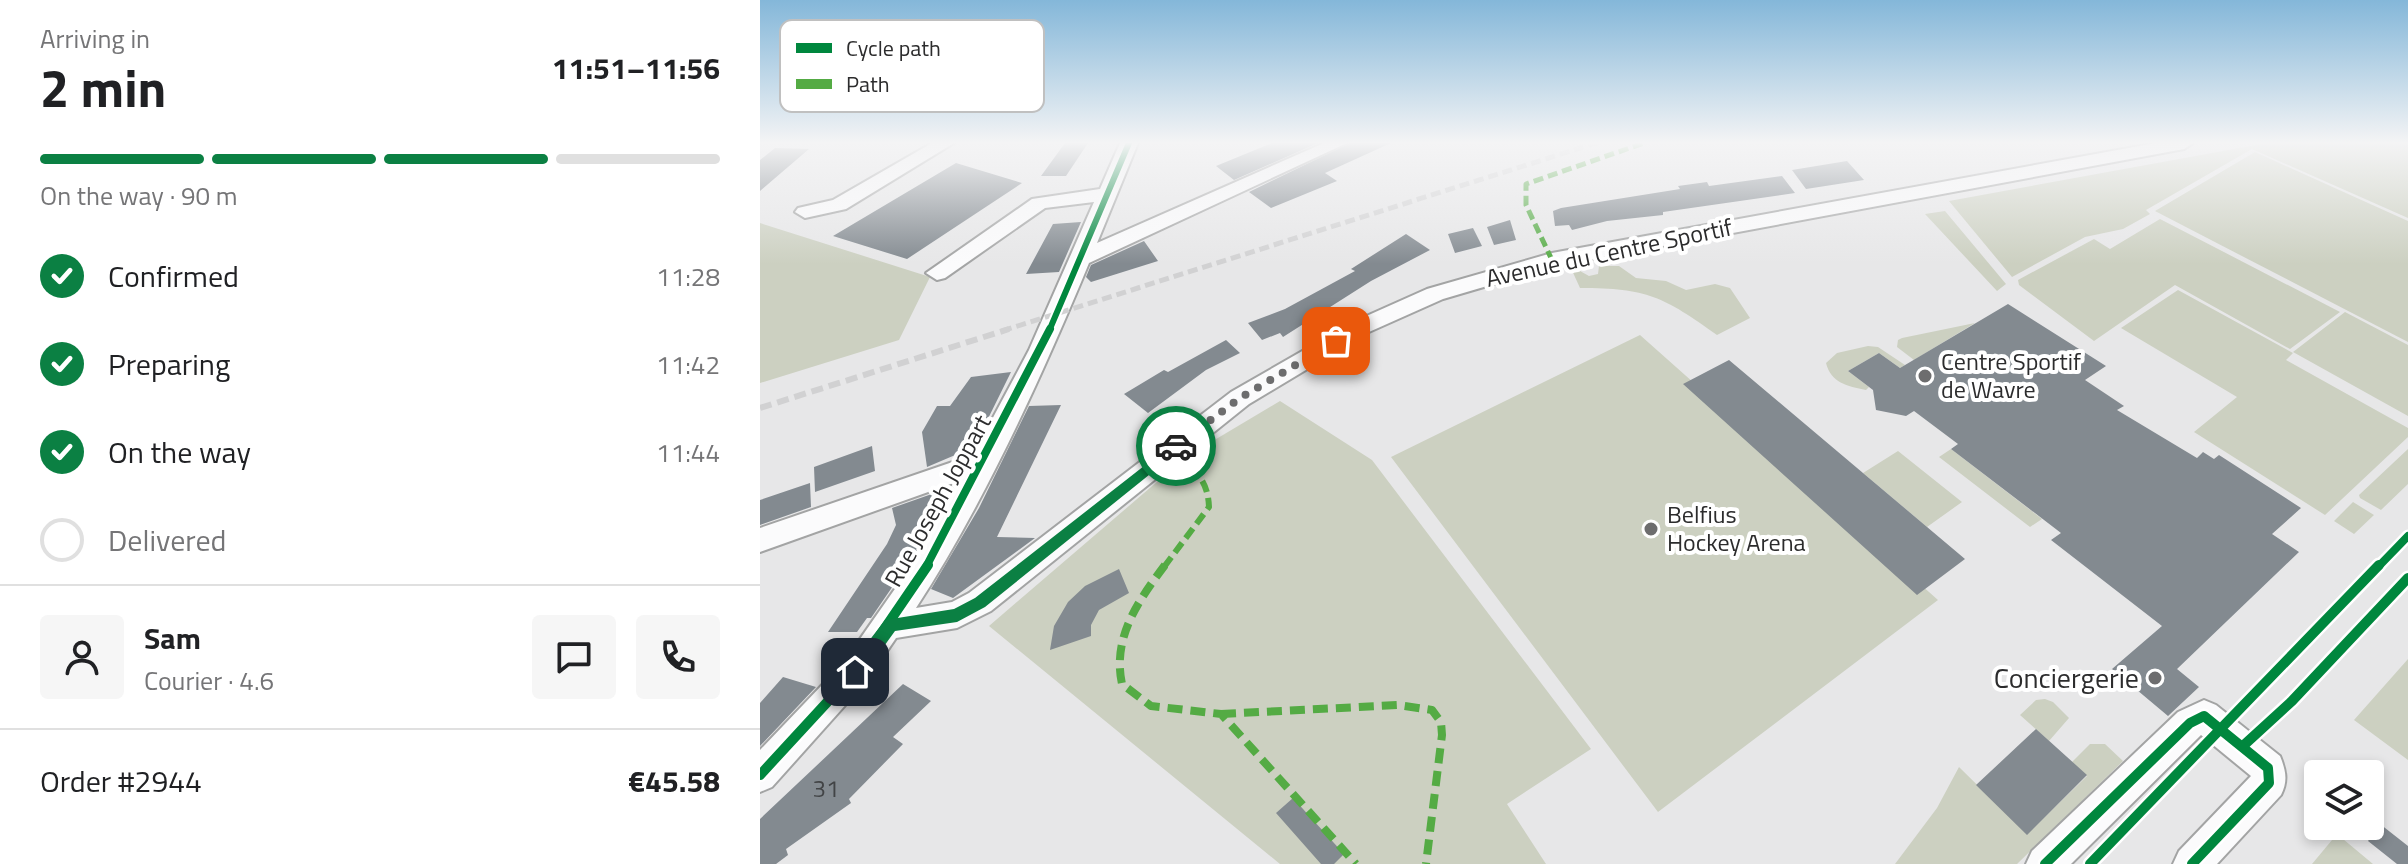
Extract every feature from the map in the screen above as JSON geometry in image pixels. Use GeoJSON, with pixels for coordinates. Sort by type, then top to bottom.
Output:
{"type":"FeatureCollection","features":[{"type":"Feature","properties":{"kind":"street"},"geometry":{"type":"LineString","coordinates":[[805,212],[839,205],[876,183]]}},
{"type":"Feature","properties":{"kind":"street","name":"Rue Joseph Joppart"},"geometry":{"type":"LineString","coordinates":[[760,775],[855,672],[890,625],[932,559],[985,461],[1082,258],[1111,183]]}},
{"type":"Feature","properties":{"kind":"street"},"geometry":{"type":"LineString","coordinates":[[1082,258],[1248,183]]}},
{"type":"Feature","properties":{"kind":"street","name":"Avenue du Centre Sportif"},"geometry":{"type":"LineString","coordinates":[[890,625],[957,615],[980,602],[1240,398],[1361,327],[1435,294],[1552,260],[1966,183]]}},
{"type":"Feature","properties":{"kind":"street"},"geometry":{"type":"LineString","coordinates":[[937,273],[1039,203],[1106,194]]}},
{"type":"Feature","properties":{"kind":"street"},"geometry":{"type":"LineString","coordinates":[[760,540],[985,461]]}},
{"type":"Feature","properties":{"kind":"street"},"geometry":{"type":"LineString","coordinates":[[2045,864],[2190,723],[2204,716],[2268,768],[2269,783],[2192,864]]}},
{"type":"Feature","properties":{"kind":"green space"},"geometry":{"type":"Polygon","coordinates":[[[2046,183],[2192,183],[2146,210],[2150,214],[2123,229],[2085,237],[2012,277],[1949,201],[2046,183]]]}},
{"type":"Feature","properties":{"kind":"green space"},"geometry":{"type":"Polygon","coordinates":[[[2202,183],[2324,183],[2408,221],[2408,342],[2155,211],[2202,183]]]}},
{"type":"Feature","properties":{"kind":"green space"},"geometry":{"type":"Polygon","coordinates":[[[2330,183],[2408,183],[2408,218],[2330,183]]]}},
{"type":"Feature","properties":{"kind":"green space"},"geometry":{"type":"Polygon","coordinates":[[[1945,211],[2006,284],[1997,291],[1925,214],[1945,211]]]}},
{"type":"Feature","properties":{"kind":"green space"},"geometry":{"type":"Polygon","coordinates":[[[2160,219],[2340,312],[2290,349],[2175,285],[2094,341],[2019,285],[2018,280],[2094,239],[2110,249],[2160,219]]]}},
{"type":"Feature","properties":{"kind":"green space"},"geometry":{"type":"Polygon","coordinates":[[[760,223],[930,277],[899,340],[760,383],[760,223]]]}},
{"type":"Feature","properties":{"kind":"green space"},"geometry":{"type":"Polygon","coordinates":[[[1583,264],[1580,271],[1589,276],[1598,274],[1599,266],[1619,266],[1636,278],[1666,281],[1686,290],[1715,284],[1730,288],[1750,318],[1717,335],[1654,297],[1622,290],[1580,288],[1570,266],[1583,264]]]}},
{"type":"Feature","properties":{"kind":"green space"},"geometry":{"type":"Polygon","coordinates":[[[2178,290],[2293,353],[2286,360],[2408,428],[2408,437],[2325,515],[2194,432],[2237,397],[2121,328],[2178,290]]]}},
{"type":"Feature","properties":{"kind":"green space"},"geometry":{"type":"Polygon","coordinates":[[[2345,312],[2408,345],[2408,416],[2293,352],[2345,312]]]}},
{"type":"Feature","properties":{"kind":"green space"},"geometry":{"type":"Polygon","coordinates":[[[1975,323],[1914,360],[1897,347],[1898,340],[1902,338],[1975,323]]]}},
{"type":"Feature","properties":{"kind":"green space","name":"Belfius Hockey Arena"},"geometry":{"type":"Polygon","coordinates":[[[1640,335],[1938,600],[1658,812],[1391,457],[1640,335]]]}},
{"type":"Feature","properties":{"kind":"green space"},"geometry":{"type":"Polygon","coordinates":[[[1868,346],[1878,347],[1905,365],[1900,368],[1879,353],[1848,371],[1869,387],[1866,390],[1846,385],[1828,370],[1826,363],[1837,353],[1868,346]]]}},
{"type":"Feature","properties":{"kind":"green space"},"geometry":{"type":"Polygon","coordinates":[[[1280,401],[1372,460],[1591,749],[1507,804],[1546,864],[1280,864],[989,626],[1186,457],[1280,401]]]}},
{"type":"Feature","properties":{"kind":"green space"},"geometry":{"type":"Polygon","coordinates":[[[1951,449],[2042,519],[2030,527],[1939,457],[1951,449]]]}},
{"type":"Feature","properties":{"kind":"green space"},"geometry":{"type":"Polygon","coordinates":[[[2408,449],[2408,484],[2381,510],[2360,498],[2359,495],[2408,449]]]}},
{"type":"Feature","properties":{"kind":"green space"},"geometry":{"type":"Polygon","coordinates":[[[1898,451],[1962,502],[1927,527],[1863,473],[1898,451]]]}},
{"type":"Feature","properties":{"kind":"green space"},"geometry":{"type":"Polygon","coordinates":[[[2353,502],[2374,515],[2354,534],[2334,521],[2353,502]]]}},
{"type":"Feature","properties":{"kind":"green space"},"geometry":{"type":"Polygon","coordinates":[[[2408,659],[2408,760],[2354,720],[2408,659]]]}},
{"type":"Feature","properties":{"kind":"green space"},"geometry":{"type":"Polygon","coordinates":[[[2036,700],[2053,702],[2069,718],[2049,741],[2020,715],[2036,700]]]}},
{"type":"Feature","properties":{"kind":"green space"},"geometry":{"type":"Polygon","coordinates":[[[2090,744],[2105,744],[2123,761],[2017,864],[1895,864],[1937,808],[1959,767],[2027,834],[2087,776],[2072,762],[2090,744]]]}},
{"type":"Feature","properties":{"kind":"green space"},"geometry":{"type":"Polygon","coordinates":[[[2332,840],[2344,840],[2373,864],[2312,864],[2332,840]]]}},
{"type":"Feature","properties":{"kind":"building"},"geometry":{"type":"Polygon","coordinates":[[[922,183],[1022,183],[907,259],[833,236],[922,183]]]}},
{"type":"Feature","properties":{"kind":"building"},"geometry":{"type":"Polygon","coordinates":[[[1267,183],[1331,183],[1271,208],[1249,192],[1267,183]]]}},
{"type":"Feature","properties":{"kind":"building"},"geometry":{"type":"Polygon","coordinates":[[[1708,183],[1709,186],[1788,183],[1795,193],[1607,221],[1572,230],[1569,225],[1555,226],[1553,211],[1561,208],[1680,189],[1678,186],[1708,183]]]}},
{"type":"Feature","properties":{"kind":"building"},"geometry":{"type":"Polygon","coordinates":[[[1802,183],[1843,183],[1806,189],[1802,183]]]}},
{"type":"Feature","properties":{"kind":"building"},"geometry":{"type":"Polygon","coordinates":[[[1510,220],[1516,240],[1494,245],[1487,227],[1510,220]]]}},
{"type":"Feature","properties":{"kind":"building"},"geometry":{"type":"Polygon","coordinates":[[[1081,222],[1059,272],[1026,274],[1053,224],[1081,222]]]}},
{"type":"Feature","properties":{"kind":"building"},"geometry":{"type":"Polygon","coordinates":[[[1473,228],[1482,246],[1455,253],[1448,234],[1473,228]]]}},
{"type":"Feature","properties":{"kind":"building"},"geometry":{"type":"Polygon","coordinates":[[[1406,234],[1430,250],[1371,281],[1283,337],[1280,333],[1262,340],[1248,323],[1285,309],[1355,271],[1351,269],[1406,234]]]}},
{"type":"Feature","properties":{"kind":"building"},"geometry":{"type":"Polygon","coordinates":[[[1144,241],[1158,261],[1091,282],[1086,277],[1091,265],[1144,241]]]}},
{"type":"Feature","properties":{"kind":"building"},"geometry":{"type":"Polygon","coordinates":[[[2008,304],[2106,366],[2085,380],[2124,406],[2117,410],[2197,458],[2203,452],[2214,459],[2219,455],[2301,508],[2272,534],[2299,552],[2177,669],[2199,687],[2168,716],[2112,669],[2162,626],[2051,540],[2061,533],[1951,449],[1958,444],[1914,411],[1906,416],[1876,410],[1873,390],[1848,371],[1879,353],[1900,368],[2008,304]]]}},
{"type":"Feature","properties":{"kind":"building"},"geometry":{"type":"Polygon","coordinates":[[[1226,340],[1240,353],[1206,370],[1148,413],[1124,394],[1164,370],[1168,372],[1226,340]]]}},
{"type":"Feature","properties":{"kind":"building"},"geometry":{"type":"Polygon","coordinates":[[[1729,360],[1965,559],[1917,595],[1683,384],[1729,360]]]}},
{"type":"Feature","properties":{"kind":"building"},"geometry":{"type":"Polygon","coordinates":[[[1011,372],[974,447],[927,467],[922,432],[937,406],[950,406],[971,377],[1011,372]]]}},
{"type":"Feature","properties":{"kind":"building"},"geometry":{"type":"Polygon","coordinates":[[[1061,405],[997,537],[1035,538],[953,598],[931,589],[979,508],[1029,406],[1061,405]]]}},
{"type":"Feature","properties":{"kind":"building"},"geometry":{"type":"Polygon","coordinates":[[[872,446],[875,471],[815,492],[814,467],[872,446]]]}},
{"type":"Feature","properties":{"kind":"building"},"geometry":{"type":"Polygon","coordinates":[[[810,483],[811,507],[760,525],[760,500],[810,483]]]}},
{"type":"Feature","properties":{"kind":"building"},"geometry":{"type":"Polygon","coordinates":[[[946,489],[950,491],[919,548],[871,618],[867,618],[857,632],[828,632],[887,544],[896,525],[892,508],[946,489]]]}},
{"type":"Feature","properties":{"kind":"building"},"geometry":{"type":"Polygon","coordinates":[[[1119,569],[1129,593],[1099,610],[1091,625],[1091,636],[1050,650],[1054,626],[1068,602],[1085,586],[1119,569]]]}},
{"type":"Feature","properties":{"kind":"building"},"geometry":{"type":"Polygon","coordinates":[[[783,677],[816,687],[760,746],[760,703],[783,677]]]}},
{"type":"Feature","properties":{"kind":"building"},"geometry":{"type":"Polygon","coordinates":[[[903,684],[931,701],[893,737],[903,744],[849,799],[851,803],[786,849],[788,855],[776,864],[760,864],[760,819],[903,684]]]}},
{"type":"Feature","properties":{"kind":"building"},"geometry":{"type":"Polygon","coordinates":[[[2036,729],[2087,775],[2027,835],[1976,785],[2036,729]]]}},
{"type":"Feature","properties":{"kind":"building"},"geometry":{"type":"Polygon","coordinates":[[[1293,798],[1344,854],[1334,864],[1321,864],[1276,813],[1293,798]]]}},
{"type":"Feature","properties":{"kind":"building"},"geometry":{"type":"Polygon","coordinates":[[[2384,827],[2408,846],[2408,864],[2397,864],[2368,841],[2384,840],[2384,827]]]}},
{"type":"Feature","properties":{"kind":"railway"},"geometry":{"type":"LineString","coordinates":[[1002,331],[1469,183]]}},
{"type":"Feature","properties":{"kind":"railway"},"geometry":{"type":"LineString","coordinates":[[760,408],[1009,329]]}},
{"type":"Feature","properties":{"kind":"marked path"},"geometry":{"type":"LineString","coordinates":[[1528,183],[1526,205],[1552,260]]}},
{"type":"Feature","properties":{"kind":"marked path"},"geometry":{"type":"LineString","coordinates":[[1146,469],[1156,475],[1177,459],[1185,463],[1202,478],[1208,490],[1209,507],[1157,576],[1123,634],[1117,661],[1122,684],[1151,706],[1181,712],[1221,714],[1356,864]]}},
{"type":"Feature","properties":{"kind":"marked path"},"geometry":{"type":"LineString","coordinates":[[1221,714],[1398,705],[1432,710],[1441,722],[1442,735],[1426,864]]}},
{"type":"Feature","properties":{"kind":"cycle path"},"geometry":{"type":"LineString","coordinates":[[760,775],[855,672],[932,559],[1041,350],[1112,183]]}},
{"type":"Feature","properties":{"kind":"cycle path"},"geometry":{"type":"LineString","coordinates":[[2090,864],[2408,536]]}},
{"type":"Feature","properties":{"kind":"cycle path"},"geometry":{"type":"LineString","coordinates":[[2244,745],[2292,701],[2408,578]]}},
{"type":"Feature","properties":{"kind":"cycle path"},"geometry":{"type":"LineString","coordinates":[[2045,864],[2190,723],[2204,716],[2268,768],[2269,783],[2192,864]]}},
{"type":"Feature","properties":{"kind":"way so far"},"geometry":{"type":"LineString","coordinates":[[1176,446],[1240,398],[1336,341]]}},
{"type":"Feature","properties":{"kind":"place","name":"Centre Sportif de Wavre"},"geometry":{"type":"Point","coordinates":[1925,376]}},
{"type":"Feature","properties":{"kind":"place","name":"Belfius Hockey Arena"},"geometry":{"type":"Point","coordinates":[1651,529]}},
{"type":"Feature","properties":{"kind":"place","name":"Conciergerie"},"geometry":{"type":"Point","coordinates":[2155,678]}},
{"type":"Feature","properties":{"kind":"route"},"geometry":{"type":"LineString","coordinates":[[855,672],[890,625],[957,615],[980,602],[1176,446]]}}]}
